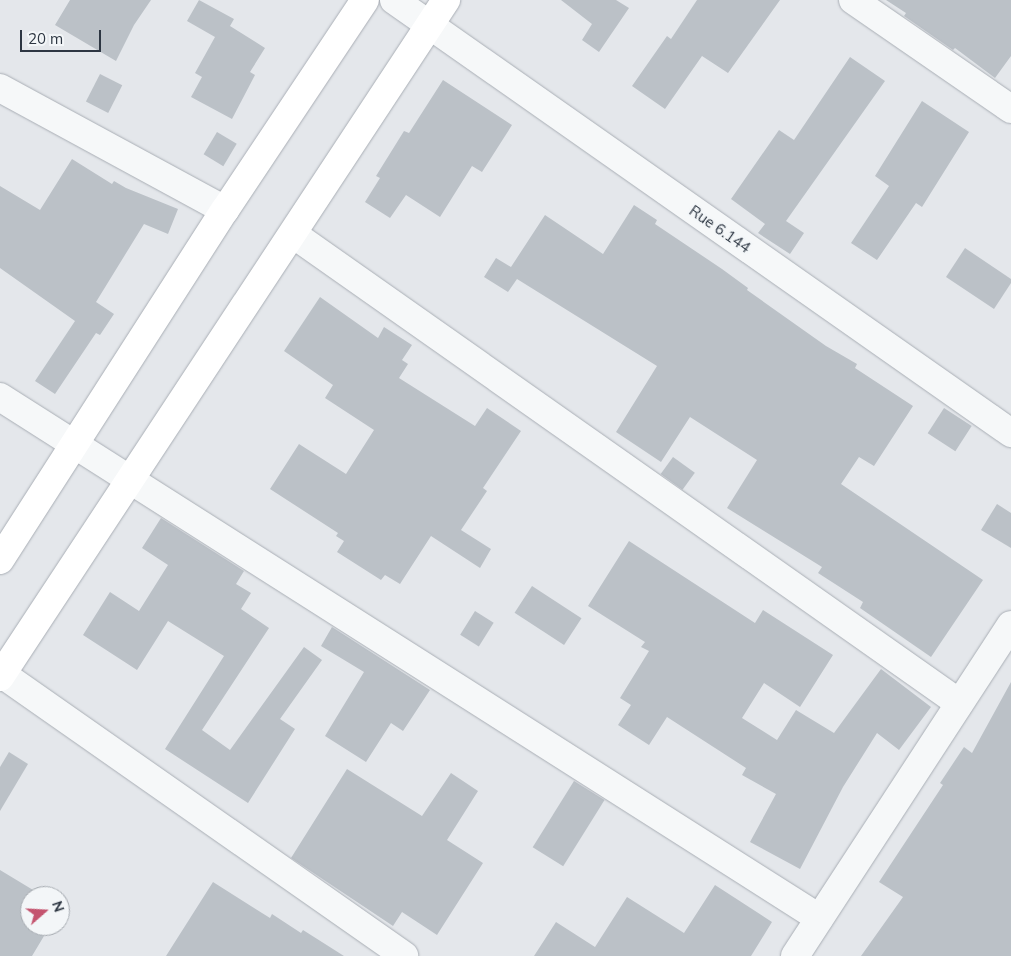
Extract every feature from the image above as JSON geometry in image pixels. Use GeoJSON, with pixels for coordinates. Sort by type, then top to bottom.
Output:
{"type":"FeatureCollection","features":[{"type":"Feature","properties":{"kind":"main road"},"geometry":{"type":"LineString","coordinates":[[0,560],[225,210],[365,0]]}},
{"type":"Feature","properties":{"kind":"main road"},"geometry":{"type":"LineString","coordinates":[[1,676],[446,0]]}},
{"type":"Feature","properties":{"kind":"street","name":"Rue 6.144"},"geometry":{"type":"LineString","coordinates":[[394,0],[1011,433]]}},
{"type":"Feature","properties":{"kind":"street"},"geometry":{"type":"LineString","coordinates":[[853,0],[1011,109]]}},
{"type":"Feature","properties":{"kind":"street"},"geometry":{"type":"LineString","coordinates":[[0,88],[225,210]]}},
{"type":"Feature","properties":{"kind":"street"},"geometry":{"type":"LineString","coordinates":[[293,234],[959,703]]}},
{"type":"Feature","properties":{"kind":"street"},"geometry":{"type":"LineString","coordinates":[[0,398],[819,918]]}},
{"type":"Feature","properties":{"kind":"street"},"geometry":{"type":"LineString","coordinates":[[795,956],[1011,625]]}},
{"type":"Feature","properties":{"kind":"street"},"geometry":{"type":"LineString","coordinates":[[1,676],[404,956]]}},
{"type":"Feature","properties":{"kind":"building"},"geometry":{"type":"Polygon","coordinates":[[[70,0],[151,0],[134,25],[116,61],[55,25],[70,0]]]}},
{"type":"Feature","properties":{"kind":"building"},"geometry":{"type":"Polygon","coordinates":[[[199,0],[234,19],[230,26],[265,48],[250,72],[255,75],[232,119],[191,97],[202,77],[195,73],[215,37],[187,21],[199,0]]]}},
{"type":"Feature","properties":{"kind":"building"},"geometry":{"type":"Polygon","coordinates":[[[561,0],[616,0],[629,8],[599,52],[582,40],[592,24],[561,0]]]}},
{"type":"Feature","properties":{"kind":"building"},"geometry":{"type":"Polygon","coordinates":[[[697,0],[780,0],[728,73],[702,56],[665,109],[632,86],[667,36],[671,39],[697,0]]]}},
{"type":"Feature","properties":{"kind":"building"},"geometry":{"type":"Polygon","coordinates":[[[886,0],[1011,0],[1011,56],[995,78],[955,48],[953,50],[904,16],[906,13],[886,0]]]}},
{"type":"Feature","properties":{"kind":"building"},"geometry":{"type":"Polygon","coordinates":[[[850,57],[885,81],[786,221],[804,233],[790,254],[758,233],[765,224],[731,199],[779,130],[794,140],[850,57]]]}},
{"type":"Feature","properties":{"kind":"building"},"geometry":{"type":"Polygon","coordinates":[[[100,74],[122,85],[108,113],[86,102],[100,74]]]}},
{"type":"Feature","properties":{"kind":"building"},"geometry":{"type":"Polygon","coordinates":[[[443,80],[512,125],[482,172],[472,166],[440,217],[406,195],[390,218],[365,202],[380,178],[376,176],[404,131],[409,133],[443,80]]]}},
{"type":"Feature","properties":{"kind":"building"},"geometry":{"type":"Polygon","coordinates":[[[922,101],[969,132],[922,207],[916,203],[877,260],[851,243],[889,186],[875,176],[922,101]]]}},
{"type":"Feature","properties":{"kind":"building"},"geometry":{"type":"Polygon","coordinates":[[[217,132],[237,144],[223,166],[204,154],[217,132]]]}},
{"type":"Feature","properties":{"kind":"building"},"geometry":{"type":"Polygon","coordinates":[[[72,159],[112,184],[114,181],[126,188],[178,209],[168,234],[144,224],[96,302],[114,314],[100,335],[96,333],[55,394],[35,381],[75,321],[0,268],[0,186],[40,210],[72,159]]]}},
{"type":"Feature","properties":{"kind":"building"},"geometry":{"type":"Polygon","coordinates":[[[634,205],[657,220],[655,224],[722,269],[748,288],[747,290],[826,346],[857,364],[855,368],[913,406],[874,466],[859,457],[841,484],[983,580],[931,657],[860,608],[863,602],[818,573],[822,567],[727,508],[757,460],[690,417],[661,462],[616,432],[657,366],[517,279],[508,292],[484,277],[496,258],[511,267],[545,215],[603,254],[634,205]]]}},
{"type":"Feature","properties":{"kind":"building"},"geometry":{"type":"Polygon","coordinates":[[[965,248],[1011,279],[1011,283],[994,309],[946,277],[965,248]]]}},
{"type":"Feature","properties":{"kind":"building"},"geometry":{"type":"Polygon","coordinates":[[[320,297],[378,338],[384,327],[412,345],[402,360],[408,364],[399,378],[475,426],[487,408],[521,431],[483,488],[487,491],[461,530],[491,549],[480,568],[431,536],[400,584],[385,575],[381,580],[337,552],[344,541],[336,536],[338,533],[270,489],[299,444],[346,474],[374,430],[325,398],[333,385],[284,351],[320,297]]]}},
{"type":"Feature","properties":{"kind":"building"},"geometry":{"type":"Polygon","coordinates":[[[944,408],[972,426],[955,451],[928,433],[944,408]]]}},
{"type":"Feature","properties":{"kind":"building"},"geometry":{"type":"Polygon","coordinates":[[[673,457],[695,473],[682,490],[661,474],[673,457]]]}},
{"type":"Feature","properties":{"kind":"building"},"geometry":{"type":"Polygon","coordinates":[[[997,504],[1011,513],[1011,548],[981,530],[997,504]]]}},
{"type":"Feature","properties":{"kind":"building"},"geometry":{"type":"Polygon","coordinates":[[[161,518],[244,571],[236,584],[251,593],[241,609],[269,628],[202,730],[230,750],[304,647],[322,660],[280,719],[295,729],[248,803],[165,749],[224,656],[168,621],[137,670],[83,635],[110,592],[139,611],[168,565],[142,548],[161,518]]]}},
{"type":"Feature","properties":{"kind":"building"},"geometry":{"type":"Polygon","coordinates":[[[629,541],[755,623],[763,610],[833,655],[800,707],[764,683],[742,718],[777,740],[796,710],[834,733],[881,669],[931,707],[899,750],[877,733],[843,787],[800,869],[750,842],[776,794],[742,775],[746,768],[667,717],[649,745],[618,725],[631,705],[620,698],[649,651],[641,647],[645,642],[588,606],[629,541]]]}},
{"type":"Feature","properties":{"kind":"building"},"geometry":{"type":"Polygon","coordinates":[[[532,586],[581,618],[564,645],[515,613],[532,586]]]}},
{"type":"Feature","properties":{"kind":"building"},"geometry":{"type":"Polygon","coordinates":[[[475,611],[494,623],[479,646],[460,635],[475,611]]]}},
{"type":"Feature","properties":{"kind":"building"},"geometry":{"type":"Polygon","coordinates":[[[332,627],[430,690],[403,731],[391,723],[366,762],[325,736],[364,672],[321,646],[332,627]]]}},
{"type":"Feature","properties":{"kind":"building"},"geometry":{"type":"Polygon","coordinates":[[[1011,682],[1011,956],[861,956],[903,897],[879,882],[943,785],[940,783],[964,747],[972,753],[1011,682]]]}},
{"type":"Feature","properties":{"kind":"building"},"geometry":{"type":"Polygon","coordinates":[[[9,752],[28,764],[0,811],[0,767],[9,752]]]}},
{"type":"Feature","properties":{"kind":"building"},"geometry":{"type":"Polygon","coordinates":[[[347,769],[422,816],[451,773],[478,791],[447,840],[483,863],[437,935],[402,912],[393,926],[291,858],[347,769]]]}},
{"type":"Feature","properties":{"kind":"building"},"geometry":{"type":"Polygon","coordinates":[[[574,781],[605,800],[563,866],[533,847],[574,781]]]}},
{"type":"Feature","properties":{"kind":"building"},"geometry":{"type":"Polygon","coordinates":[[[0,870],[26,886],[20,886],[20,936],[44,936],[32,956],[0,956],[0,870]]]}},
{"type":"Feature","properties":{"kind":"building"},"geometry":{"type":"Polygon","coordinates":[[[213,882],[270,918],[272,914],[301,933],[303,930],[344,956],[166,956],[213,882]]]}},
{"type":"Feature","properties":{"kind":"building"},"geometry":{"type":"Polygon","coordinates":[[[715,885],[772,922],[751,956],[534,956],[556,922],[595,947],[627,897],[684,933],[715,885]]]}}]}
